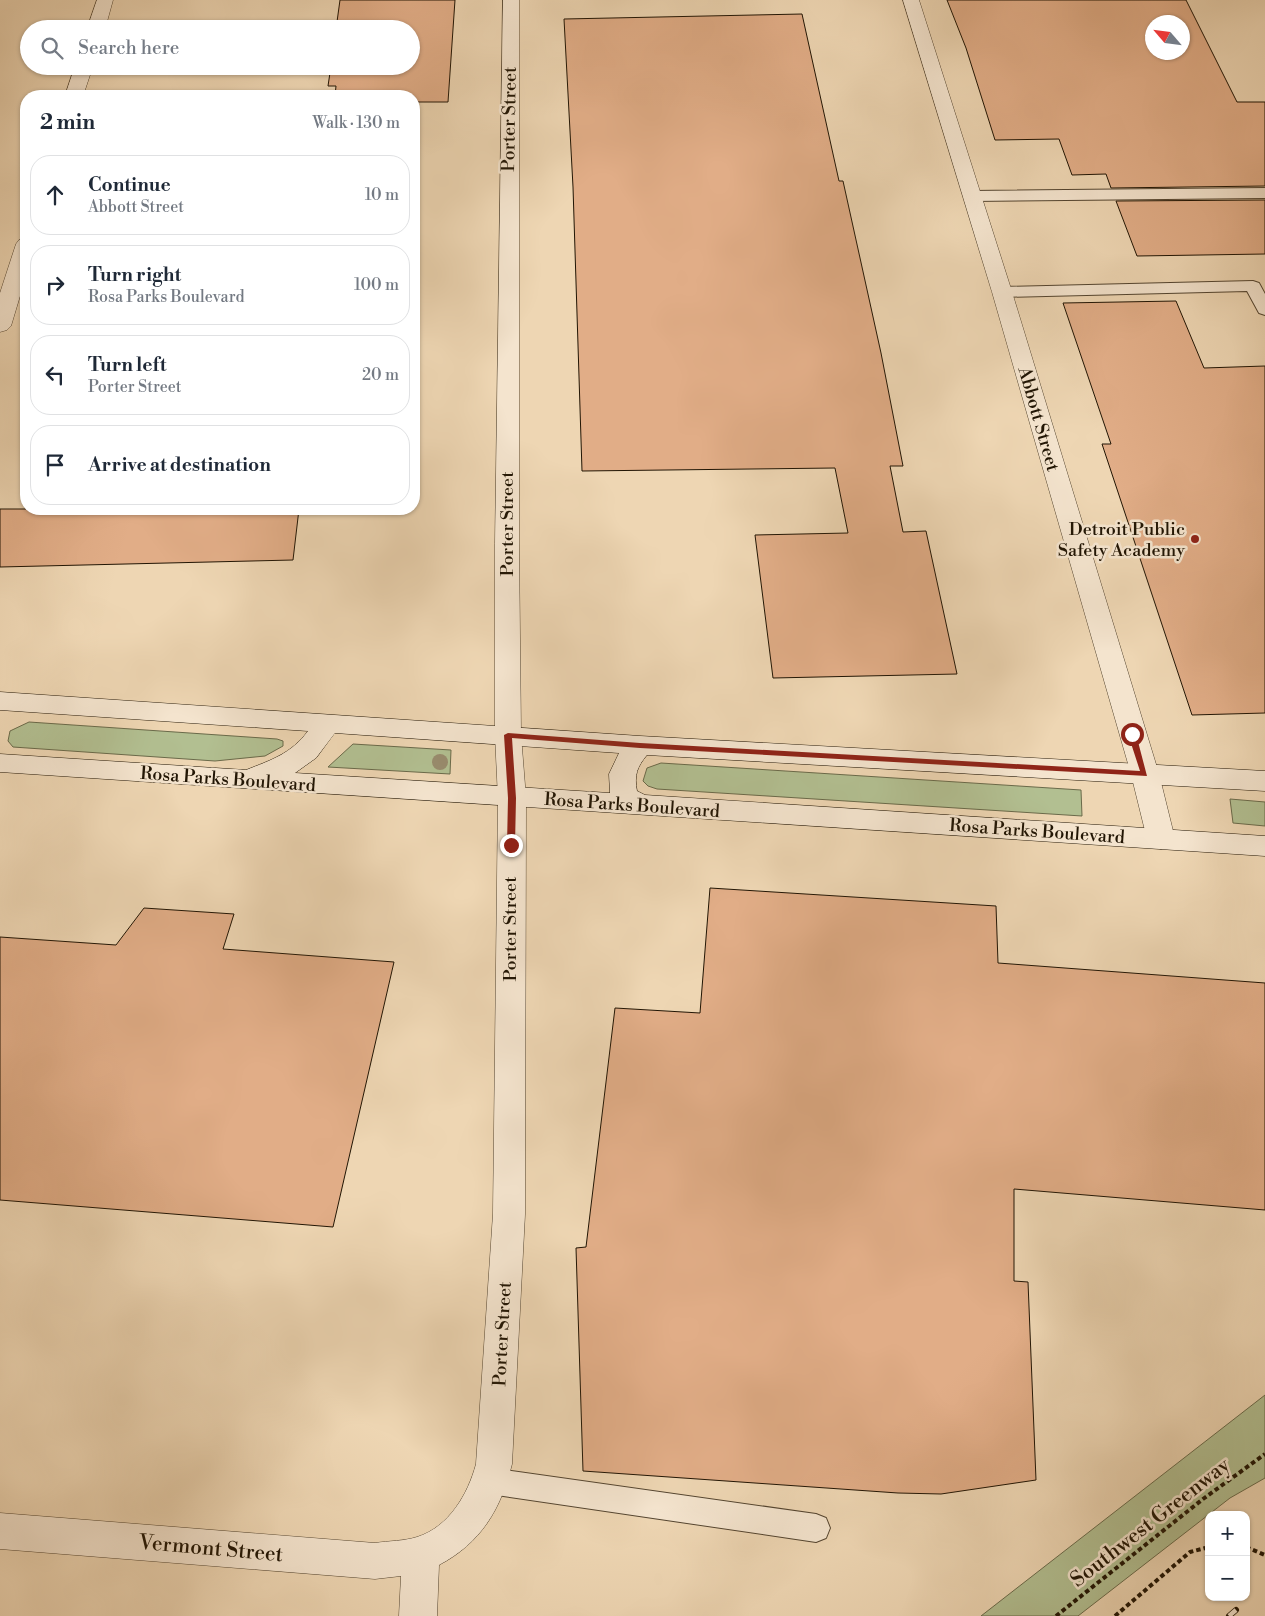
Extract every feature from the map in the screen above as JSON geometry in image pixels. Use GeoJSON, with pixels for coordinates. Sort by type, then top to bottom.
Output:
{"type":"FeatureCollection","features":[{"type":"Feature","properties":{"kind":"street"},"geometry":{"type":"LineString","coordinates":[[99,20],[105,0]]}},
{"type":"Feature","properties":{"kind":"street","name":"Porter Street"},"geometry":{"type":"LineString","coordinates":[[421,1555],[443,1544],[459,1533],[482,1500],[490,1481],[494,1464],[509,1214],[512,798],[508,735],[511,0]]}},
{"type":"Feature","properties":{"kind":"street","name":"Abbott Street"},"geometry":{"type":"LineString","coordinates":[[912,0],[1002,292],[1144,774],[1161,839]]}},
{"type":"Feature","properties":{"kind":"street"},"geometry":{"type":"LineString","coordinates":[[76,90],[81,75]]}},
{"type":"Feature","properties":{"kind":"street"},"geometry":{"type":"LineString","coordinates":[[0,326],[20,263]]}},
{"type":"Feature","properties":{"kind":"street"},"geometry":{"type":"LineString","coordinates":[[0,701],[640,745],[1265,781]]}},
{"type":"Feature","properties":{"kind":"street"},"geometry":{"type":"LineString","coordinates":[[235,780],[266,774],[287,766],[306,753],[316,743],[327,724]]}},
{"type":"Feature","properties":{"kind":"street"},"geometry":{"type":"LineString","coordinates":[[640,745],[624,766],[620,780],[624,796],[641,806]]}},
{"type":"Feature","properties":{"kind":"street","name":"Rosa Parks Boulevard"},"geometry":{"type":"LineString","coordinates":[[0,763],[235,780],[1265,846]]}},
{"type":"Feature","properties":{"kind":"street","name":"Vermont Street"},"geometry":{"type":"LineString","coordinates":[[0,1531],[346,1560],[375,1561],[421,1555]]}},
{"type":"Feature","properties":{"kind":"street"},"geometry":{"type":"LineString","coordinates":[[418,1616],[421,1555]]}},
{"type":"Feature","properties":{"kind":"lane"},"geometry":{"type":"LineString","coordinates":[[972,196],[1265,192]]}},
{"type":"Feature","properties":{"kind":"lane"},"geometry":{"type":"LineString","coordinates":[[1002,292],[1253,286],[1265,310]]}},
{"type":"Feature","properties":{"kind":"lane"},"geometry":{"type":"LineString","coordinates":[[490,1481],[816,1528]]}},
{"type":"Feature","properties":{"kind":"path","name":"Southwest Greenway"},"geometry":{"type":"LineString","coordinates":[[1056,1616],[1203,1499],[1265,1454]]}},
{"type":"Feature","properties":{"kind":"path"},"geometry":{"type":"LineString","coordinates":[[1115,1616],[1190,1552],[1205,1548]]}},
{"type":"Feature","properties":{"kind":"path"},"geometry":{"type":"LineString","coordinates":[[1250,1549],[1265,1555]]}},
{"type":"Feature","properties":{"kind":"green space"},"geometry":{"type":"Polygon","coordinates":[[[29,722],[277,739],[283,741],[283,746],[265,756],[215,761],[13,747],[8,741],[10,731],[29,722]]]}},
{"type":"Feature","properties":{"kind":"green space"},"geometry":{"type":"Polygon","coordinates":[[[353,744],[451,750],[450,774],[328,767],[353,744]]]}},
{"type":"Feature","properties":{"kind":"green space"},"geometry":{"type":"Polygon","coordinates":[[[661,763],[1081,790],[1082,816],[657,789],[648,786],[643,781],[647,768],[661,763]]]}},
{"type":"Feature","properties":{"kind":"green space"},"geometry":{"type":"Polygon","coordinates":[[[1230,799],[1265,802],[1265,826],[1233,823],[1230,799]]]}},
{"type":"Feature","properties":{"kind":"green space"},"geometry":{"type":"Polygon","coordinates":[[[1265,1395],[1265,1478],[1230,1498],[1213,1511],[1205,1511],[1205,1517],[1078,1616],[981,1616],[1265,1395]]]}},
{"type":"Feature","properties":{"kind":"building"},"geometry":{"type":"Polygon","coordinates":[[[340,0],[455,0],[448,102],[420,102],[420,90],[336,90],[336,86],[328,86],[330,75],[420,75],[420,20],[337,20],[340,0]]]}},
{"type":"Feature","properties":{"kind":"building"},"geometry":{"type":"Polygon","coordinates":[[[947,0],[1186,0],[1237,102],[1265,102],[1265,186],[1111,188],[1106,174],[1072,175],[1059,139],[995,140],[966,48],[947,0]]]}},
{"type":"Feature","properties":{"kind":"building"},"geometry":{"type":"Polygon","coordinates":[[[802,14],[839,181],[843,181],[881,353],[903,466],[890,466],[903,532],[926,531],[957,674],[773,678],[755,535],[848,533],[835,468],[582,471],[573,187],[564,19],[802,14]]]}},
{"type":"Feature","properties":{"kind":"building"},"geometry":{"type":"Polygon","coordinates":[[[1265,200],[1265,254],[1137,256],[1116,201],[1265,200]]]}},
{"type":"Feature","properties":{"kind":"building","name":"Detroit Public Safety Academy"},"geometry":{"type":"Polygon","coordinates":[[[1176,301],[1204,368],[1265,366],[1265,713],[1192,715],[1102,444],[1111,444],[1063,303],[1176,301]]]}},
{"type":"Feature","properties":{"kind":"building"},"geometry":{"type":"Polygon","coordinates":[[[0,509],[20,509],[20,515],[298,515],[293,560],[0,567],[0,509]]]}},
{"type":"Feature","properties":{"kind":"building"},"geometry":{"type":"Polygon","coordinates":[[[710,888],[996,906],[998,963],[1265,983],[1265,1210],[1014,1189],[1014,1281],[1028,1282],[1036,1480],[941,1494],[898,1493],[583,1471],[576,1248],[586,1247],[615,1008],[700,1013],[710,888]]]}},
{"type":"Feature","properties":{"kind":"building"},"geometry":{"type":"Polygon","coordinates":[[[144,908],[234,914],[223,949],[394,962],[333,1227],[0,1200],[0,937],[116,945],[144,908]]]}},
{"type":"Feature","properties":{"kind":"railway"},"geometry":{"type":"LineString","coordinates":[[1229,1616],[1236,1610]]}},
{"type":"Feature","properties":{"kind":"place","name":"Detroit Public Safety Academy"},"geometry":{"type":"Point","coordinates":[1195,539]}},
{"type":"Feature","properties":{"kind":"route"},"geometry":{"type":"LineString","coordinates":[[511,845],[512,798],[508,735],[640,745],[1144,774],[1132,734]]}}]}
